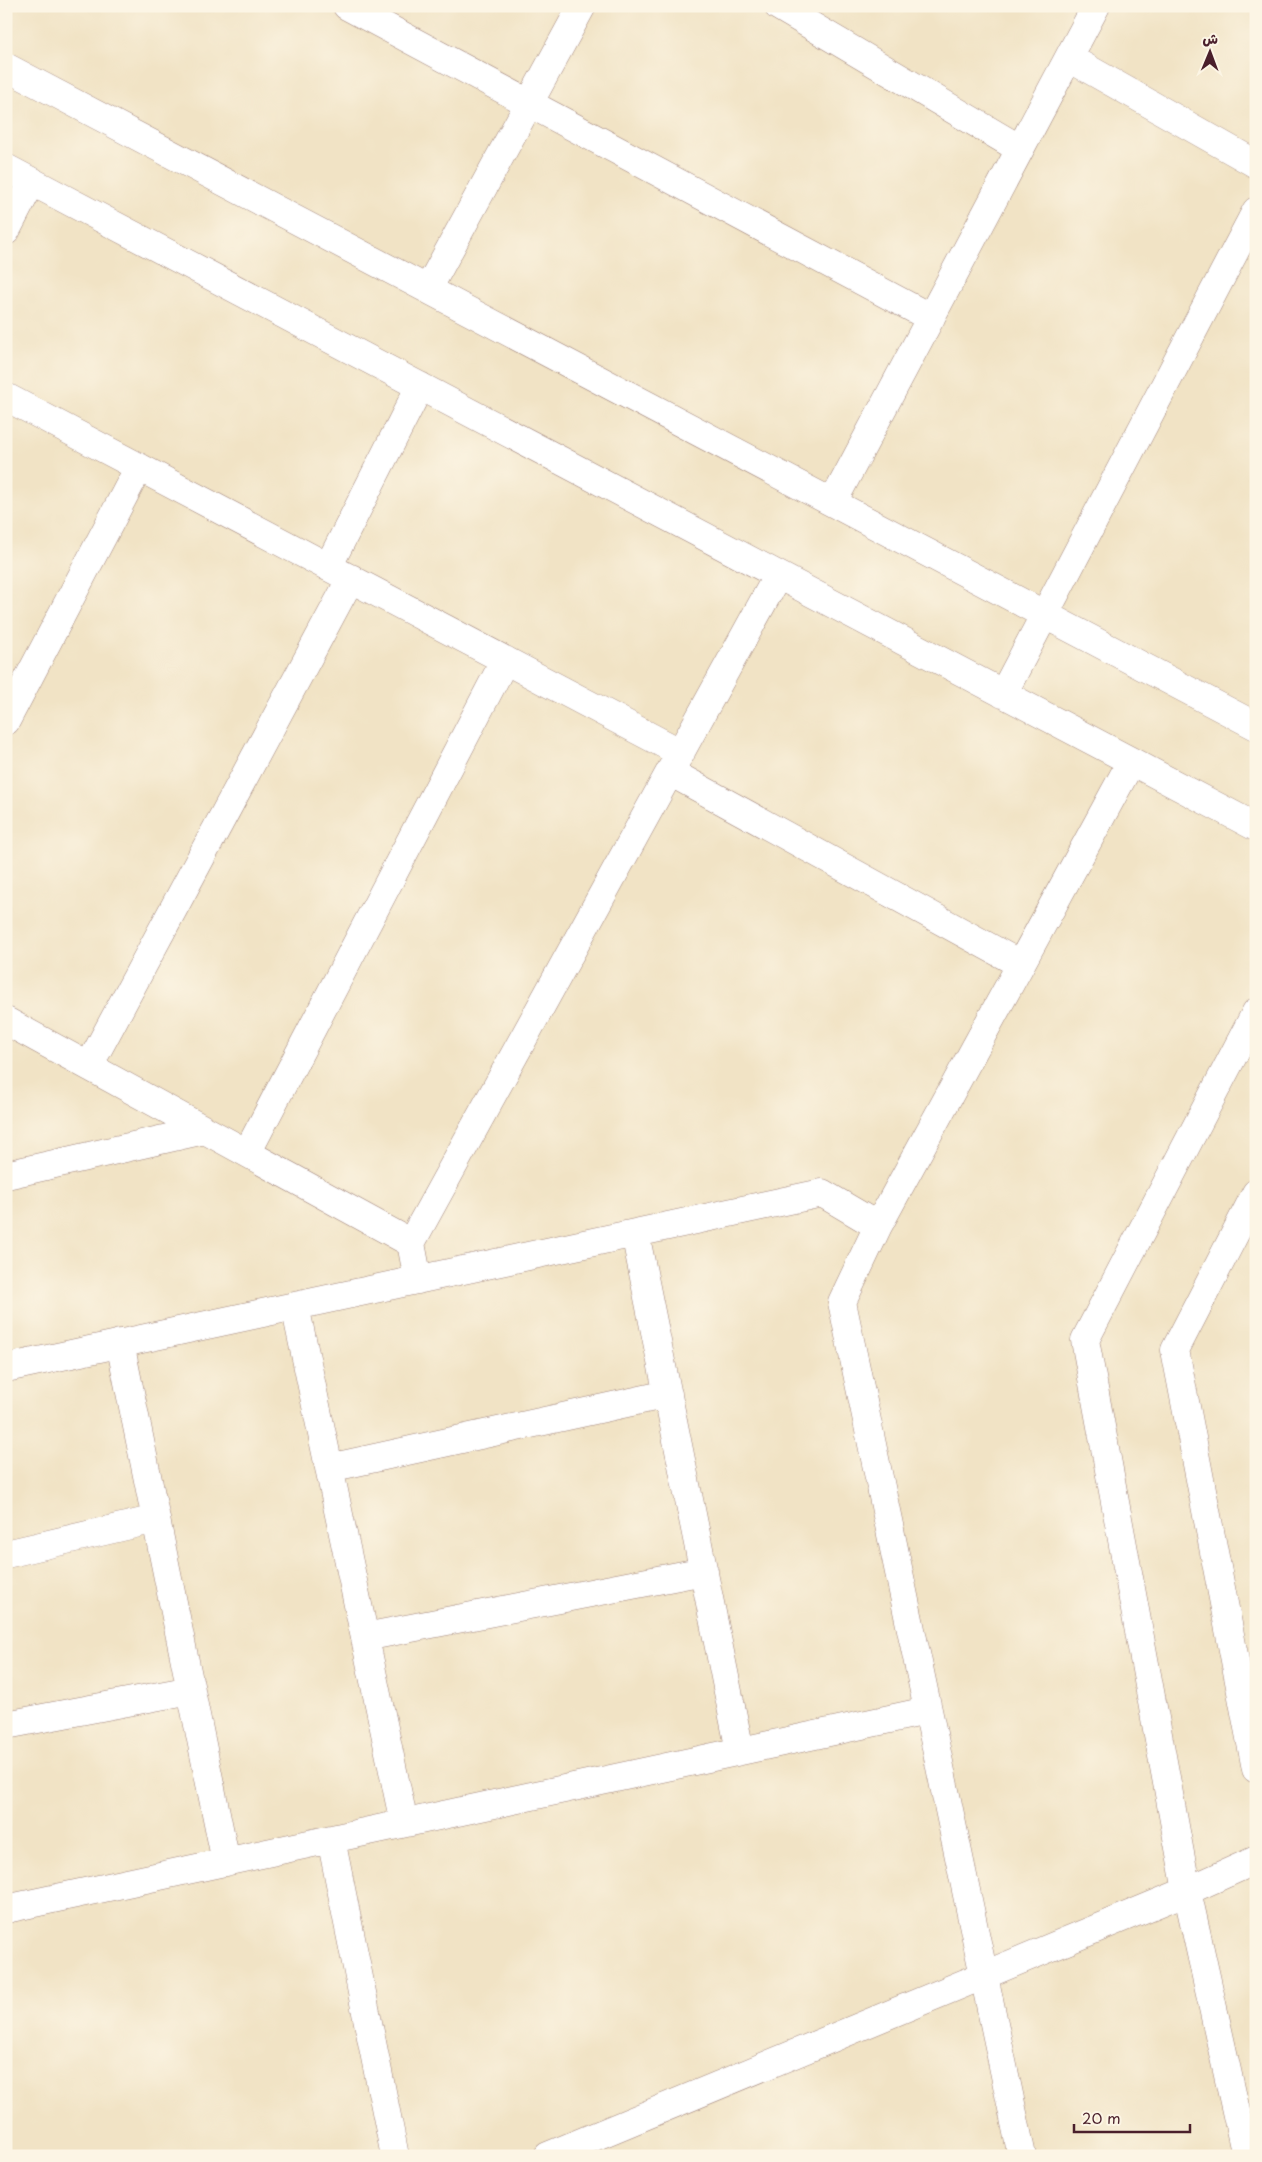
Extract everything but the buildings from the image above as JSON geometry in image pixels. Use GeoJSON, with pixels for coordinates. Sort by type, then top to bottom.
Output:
{"type":"FeatureCollection","features":[{"type":"Feature","properties":{"kind":"street"},"geometry":{"type":"LineString","coordinates":[[347,6],[377,13],[528,103],[931,318]]}},
{"type":"Feature","properties":{"kind":"street"},"geometry":{"type":"LineString","coordinates":[[428,289],[582,6]]}},
{"type":"Feature","properties":{"kind":"street"},"geometry":{"type":"LineString","coordinates":[[778,6],[1020,149]]}},
{"type":"Feature","properties":{"kind":"street"},"geometry":{"type":"LineString","coordinates":[[833,502],[1096,6]]}},
{"type":"Feature","properties":{"kind":"street"},"geometry":{"type":"LineString","coordinates":[[1069,58],[1256,164]]}},
{"type":"Feature","properties":{"kind":"street"},"geometry":{"type":"LineString","coordinates":[[6,67],[1256,726]]}},
{"type":"Feature","properties":{"kind":"street"},"geometry":{"type":"LineString","coordinates":[[6,168],[1256,827]]}},
{"type":"Feature","properties":{"kind":"street"},"geometry":{"type":"LineString","coordinates":[[6,231],[32,181]]}},
{"type":"Feature","properties":{"kind":"street"},"geometry":{"type":"LineString","coordinates":[[1003,694],[1256,211]]}},
{"type":"Feature","properties":{"kind":"street"},"geometry":{"type":"LineString","coordinates":[[89,1066],[340,573],[420,386]]}},
{"type":"Feature","properties":{"kind":"street"},"geometry":{"type":"LineString","coordinates":[[6,397],[506,660],[675,763],[1020,964]]}},
{"type":"Feature","properties":{"kind":"street"},"geometry":{"type":"LineString","coordinates":[[6,721],[139,466]]}},
{"type":"Feature","properties":{"kind":"street"},"geometry":{"type":"LineString","coordinates":[[418,1280],[411,1243],[778,575]]}},
{"type":"Feature","properties":{"kind":"street"},"geometry":{"type":"LineString","coordinates":[[247,1153],[506,660]]}},
{"type":"Feature","properties":{"kind":"street"},"geometry":{"type":"LineString","coordinates":[[1022,2156],[982,1975],[842,1302],[878,1226],[1131,762]]}},
{"type":"Feature","properties":{"kind":"street"},"geometry":{"type":"LineString","coordinates":[[1246,2156],[1187,1891],[1085,1340],[1256,1012]]}},
{"type":"Feature","properties":{"kind":"street"},"geometry":{"type":"LineString","coordinates":[[6,1021],[411,1243]]}},
{"type":"Feature","properties":{"kind":"street"},"geometry":{"type":"LineString","coordinates":[[6,1175],[204,1130]]}},
{"type":"Feature","properties":{"kind":"street"},"geometry":{"type":"LineString","coordinates":[[6,1368],[822,1193],[878,1226]]}},
{"type":"Feature","properties":{"kind":"street"},"geometry":{"type":"LineString","coordinates":[[1256,1193],[1175,1350],[1256,1769]]}},
{"type":"Feature","properties":{"kind":"street"},"geometry":{"type":"LineString","coordinates":[[635,1232],[740,1751]]}},
{"type":"Feature","properties":{"kind":"street"},"geometry":{"type":"LineString","coordinates":[[295,1306],[404,1824]]}},
{"type":"Feature","properties":{"kind":"street"},"geometry":{"type":"LineString","coordinates":[[120,1344],[226,1862]]}},
{"type":"Feature","properties":{"kind":"street"},"geometry":{"type":"LineString","coordinates":[[330,1468],[668,1394]]}},
{"type":"Feature","properties":{"kind":"street"},"geometry":{"type":"LineString","coordinates":[[6,1554],[156,1519]]}},
{"type":"Feature","properties":{"kind":"street"},"geometry":{"type":"LineString","coordinates":[[365,1637],[704,1571]]}},
{"type":"Feature","properties":{"kind":"street"},"geometry":{"type":"LineString","coordinates":[[6,1725],[191,1690]]}},
{"type":"Feature","properties":{"kind":"street"},"geometry":{"type":"LineString","coordinates":[[6,1909],[927,1711]]}},
{"type":"Feature","properties":{"kind":"street"},"geometry":{"type":"LineString","coordinates":[[331,1839],[396,2156]]}},
{"type":"Feature","properties":{"kind":"street"},"geometry":{"type":"LineString","coordinates":[[548,2156],[1187,1891],[1256,1860]]}}]}
